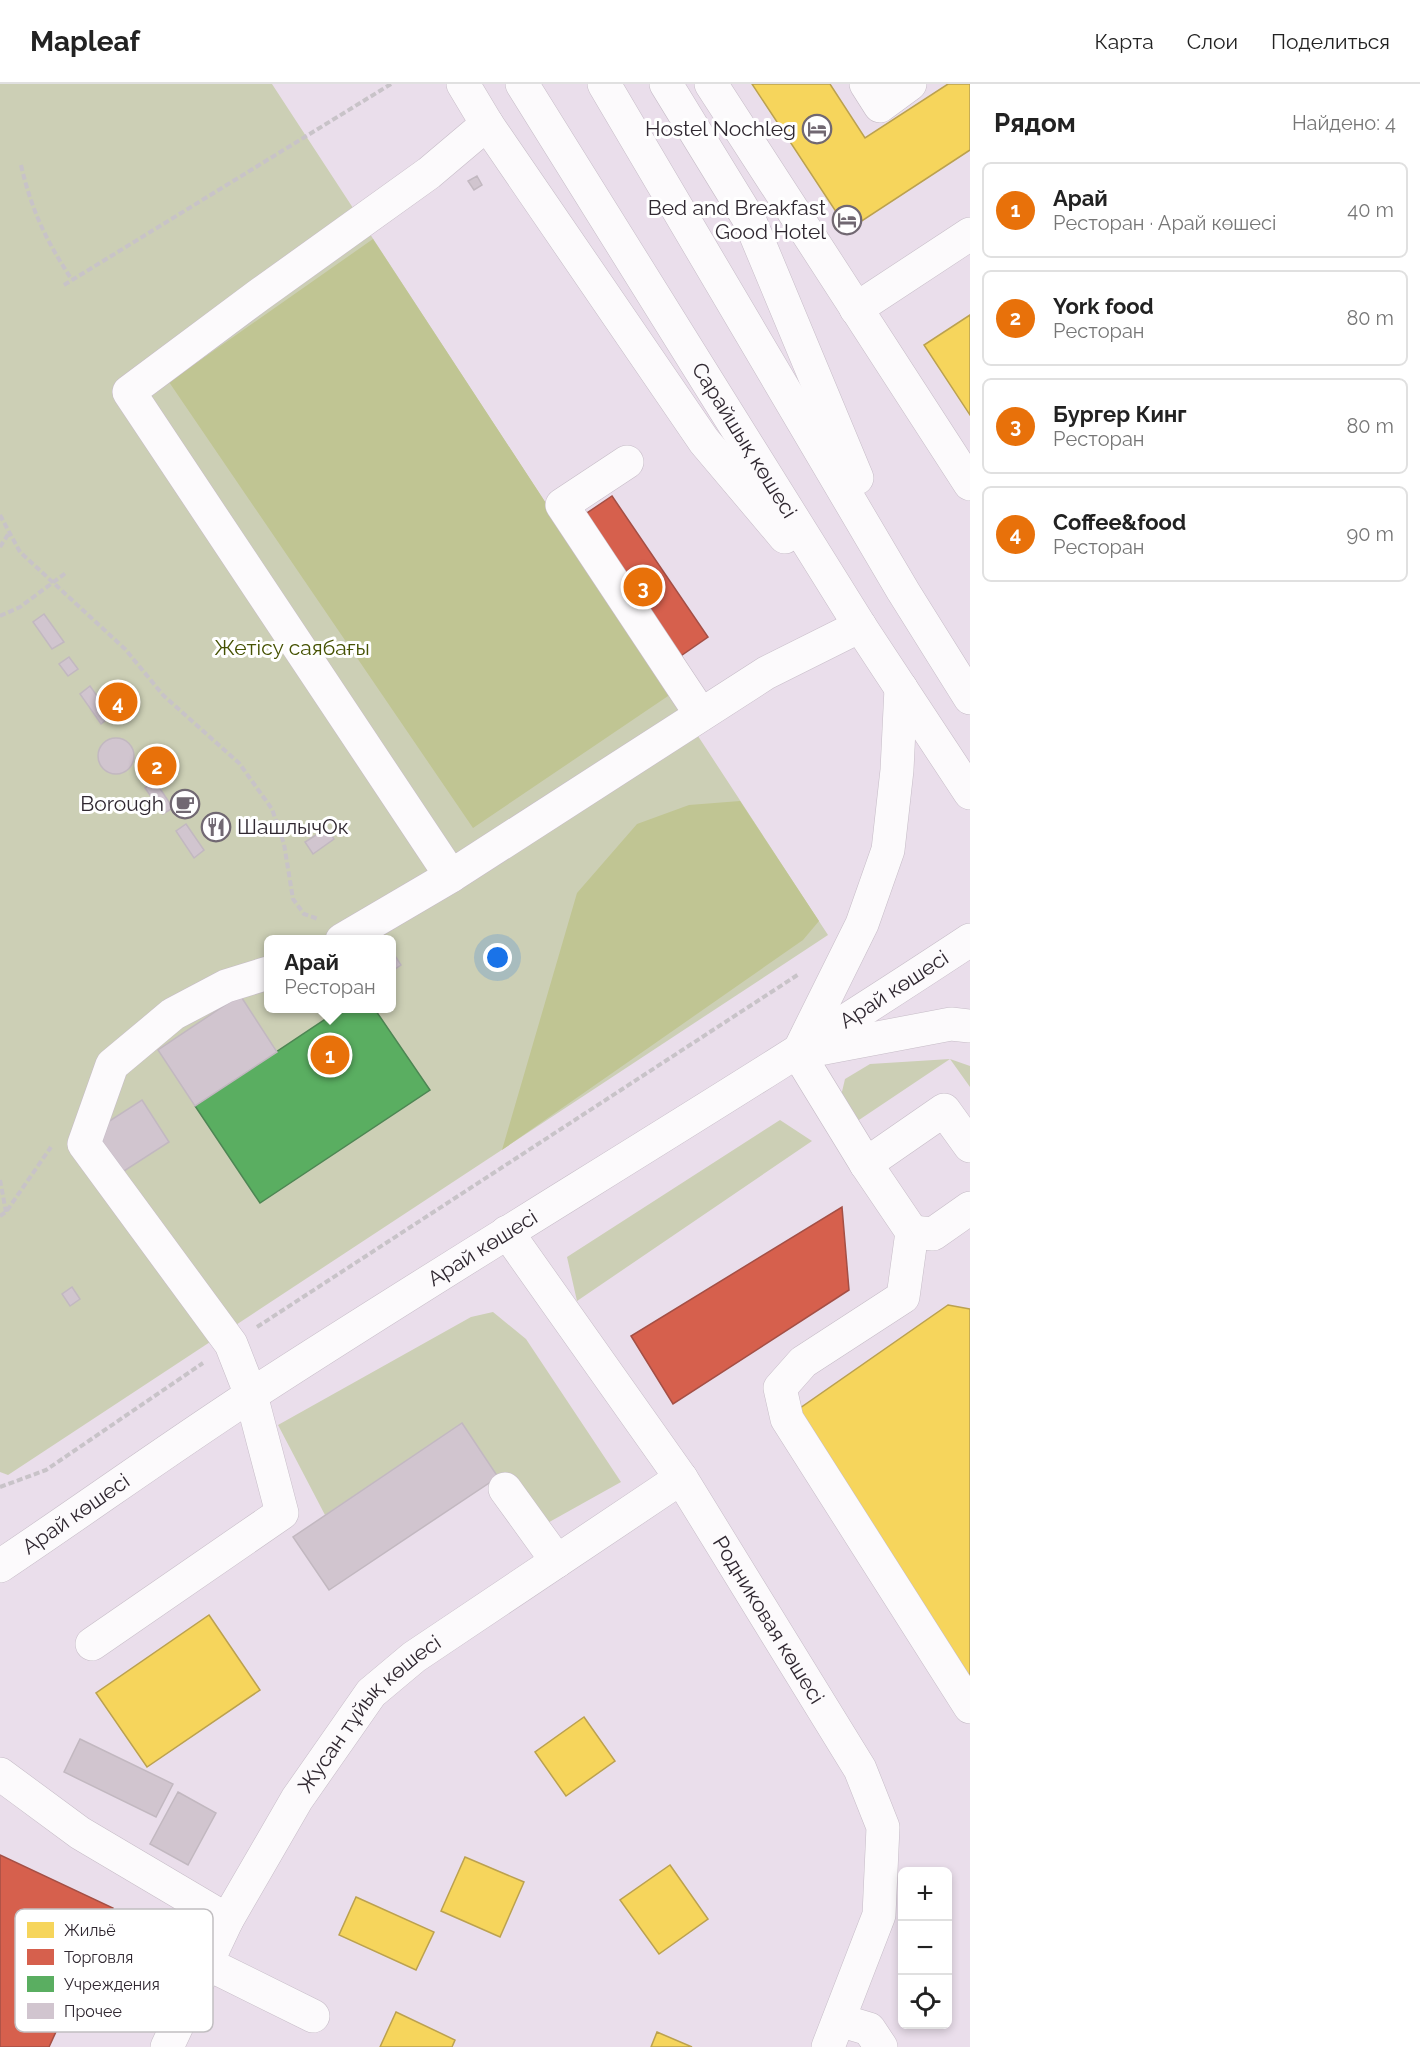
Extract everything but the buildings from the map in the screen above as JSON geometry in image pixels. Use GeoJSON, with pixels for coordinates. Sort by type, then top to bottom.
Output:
{"type":"FeatureCollection","features":[{"type":"Feature","properties":{"kind":"street"},"geometry":{"type":"LineString","coordinates":[[350,935],[451,876],[700,713],[766,673],[860,626],[704,441],[487,124],[463,84]]}},
{"type":"Feature","properties":{"kind":"street","name":"Сарайшық көшесі"},"geometry":{"type":"LineString","coordinates":[[522,84],[860,626],[970,793]]}},
{"type":"Feature","properties":{"kind":"street"},"geometry":{"type":"LineString","coordinates":[[604,84],[903,591],[970,698]]}},
{"type":"Feature","properties":{"kind":"street"},"geometry":{"type":"LineString","coordinates":[[666,84],[750,221],[903,591]]}},
{"type":"Feature","properties":{"kind":"street"},"geometry":{"type":"LineString","coordinates":[[711,84],[970,484]]}},
{"type":"Feature","properties":{"kind":"street"},"geometry":{"type":"LineString","coordinates":[[866,84],[880,106],[910,84]]}},
{"type":"Feature","properties":{"kind":"street"},"geometry":{"type":"LineString","coordinates":[[451,876],[129,392],[429,173],[487,124]]}},
{"type":"Feature","properties":{"kind":"street"},"geometry":{"type":"LineString","coordinates":[[856,309],[970,234]]}},
{"type":"Feature","properties":{"kind":"street"},"geometry":{"type":"LineString","coordinates":[[627,462],[562,505],[700,713]]}},
{"type":"Feature","properties":{"kind":"street"},"geometry":{"type":"LineString","coordinates":[[798,1053],[862,924],[888,850],[897,770],[901,688]]}},
{"type":"Feature","properties":{"kind":"street","name":"Арай көшесі"},"geometry":{"type":"LineString","coordinates":[[0,1566],[251,1395],[507,1232],[798,1053],[970,940]]}},
{"type":"Feature","properties":{"kind":"street"},"geometry":{"type":"LineString","coordinates":[[92,1644],[282,1513],[251,1395],[231,1344],[84,1144],[112,1065],[173,1014],[226,986],[264,974]]}},
{"type":"Feature","properties":{"kind":"street"},"geometry":{"type":"LineString","coordinates":[[798,1053],[951,1024],[970,1026]]}},
{"type":"Feature","properties":{"kind":"street"},"geometry":{"type":"LineString","coordinates":[[798,1053],[866,1164],[912,1232],[903,1297],[803,1362],[780,1388],[787,1419],[970,1707]]}},
{"type":"Feature","properties":{"kind":"street"},"geometry":{"type":"LineString","coordinates":[[866,1164],[944,1110],[970,1146]]}},
{"type":"Feature","properties":{"kind":"street"},"geometry":{"type":"LineString","coordinates":[[912,1232],[933,1234],[970,1208]]}},
{"type":"Feature","properties":{"kind":"street","name":"Родниковая көшесі"},"geometry":{"type":"LineString","coordinates":[[507,1232],[681,1478],[860,1769],[883,1827],[879,1915],[833,2033]]}},
{"type":"Feature","properties":{"kind":"street","name":"Жусан тұйық көшесі"},"geometry":{"type":"LineString","coordinates":[[213,1949],[227,1920],[297,1799],[371,1693],[414,1657],[681,1478]]}},
{"type":"Feature","properties":{"kind":"street"},"geometry":{"type":"LineString","coordinates":[[505,1490],[557,1561]]}},
{"type":"Feature","properties":{"kind":"street"},"geometry":{"type":"LineString","coordinates":[[0,1774],[80,1833],[208,1909]]}},
{"type":"Feature","properties":{"kind":"street"},"geometry":{"type":"LineString","coordinates":[[213,1912],[227,1920]]}},
{"type":"Feature","properties":{"kind":"street"},"geometry":{"type":"LineString","coordinates":[[213,1966],[313,2016]]}},
{"type":"Feature","properties":{"kind":"street"},"geometry":{"type":"LineString","coordinates":[[833,2033],[869,2030],[881,2047]]}},
{"type":"Feature","properties":{"kind":"street","name":"Жусан тұйық көшесі"},"geometry":{"type":"LineString","coordinates":[[167,2047],[174,2032]]}},
{"type":"Feature","properties":{"kind":"path"},"geometry":{"type":"LineString","coordinates":[[64,285],[391,84]]}},
{"type":"Feature","properties":{"kind":"path"},"geometry":{"type":"LineString","coordinates":[[21,165],[31,205],[51,247],[72,280]]}},
{"type":"Feature","properties":{"kind":"path"},"geometry":{"type":"LineString","coordinates":[[0,515],[20,552],[125,649],[163,695],[239,763],[272,809],[284,844],[293,900],[304,914],[343,935]]}},
{"type":"Feature","properties":{"kind":"path"},"geometry":{"type":"LineString","coordinates":[[0,547],[9,532]]}},
{"type":"Feature","properties":{"kind":"path"},"geometry":{"type":"LineString","coordinates":[[0,616],[20,607],[67,572]]}},
{"type":"Feature","properties":{"kind":"path"},"geometry":{"type":"LineString","coordinates":[[0,1487],[46,1470],[231,1344],[797,976],[803,968]]}},
{"type":"Feature","properties":{"kind":"path"},"geometry":{"type":"LineString","coordinates":[[0,1216],[6,1212],[53,1143],[84,1144]]}},
{"type":"Feature","properties":{"kind":"path"},"geometry":{"type":"LineString","coordinates":[[0,1180],[6,1212]]}},
{"type":"Feature","properties":{"kind":"green space","name":"Жетісу саябағы"},"geometry":{"type":"Polygon","coordinates":[[[0,84],[272,84],[828,935],[8,1475],[0,1472],[0,84]]]}},
{"type":"Feature","properties":{"kind":"green space"},"geometry":{"type":"Polygon","coordinates":[[[373,239],[671,694],[473,828],[169,382],[373,239]]]}},
{"type":"Feature","properties":{"kind":"green space"},"geometry":{"type":"Polygon","coordinates":[[[740,801],[819,921],[803,940],[502,1150],[577,893],[637,824],[689,805],[740,801]]]}},
{"type":"Feature","properties":{"kind":"green space"},"geometry":{"type":"Polygon","coordinates":[[[950,1059],[970,1066],[970,1087],[950,1059]]]}},
{"type":"Feature","properties":{"kind":"green space"},"geometry":{"type":"Polygon","coordinates":[[[950,1059],[850,1126],[841,1096],[845,1079],[870,1064],[950,1059]]]}},
{"type":"Feature","properties":{"kind":"green space"},"geometry":{"type":"Polygon","coordinates":[[[780,1120],[812,1141],[577,1301],[567,1257],[780,1120]]]}},
{"type":"Feature","properties":{"kind":"green space"},"geometry":{"type":"Polygon","coordinates":[[[493,1312],[526,1339],[621,1482],[544,1525],[498,1477],[462,1423],[325,1515],[278,1425],[471,1317],[493,1312]]]}},
{"type":"Feature","properties":{"kind":"place","name":"Hostel Nochleg"},"geometry":{"type":"Point","coordinates":[817,129]}},
{"type":"Feature","properties":{"kind":"place","name":"Bed and Breakfast Good Hotel"},"geometry":{"type":"Point","coordinates":[847,220]}},
{"type":"Feature","properties":{"kind":"place","name":"Бургер Кинг"},"geometry":{"type":"Point","coordinates":[643,587]}},
{"type":"Feature","properties":{"kind":"place","name":"Coffee&food"},"geometry":{"type":"Point","coordinates":[118,702]}},
{"type":"Feature","properties":{"kind":"place","name":"York food"},"geometry":{"type":"Point","coordinates":[157,766]}},
{"type":"Feature","properties":{"kind":"place","name":"Borough"},"geometry":{"type":"Point","coordinates":[185,804]}},
{"type":"Feature","properties":{"kind":"place","name":"ШашлычОк"},"geometry":{"type":"Point","coordinates":[216,827]}},
{"type":"Feature","properties":{"kind":"place","name":"Арай"},"geometry":{"type":"Point","coordinates":[330,1055]}}]}
